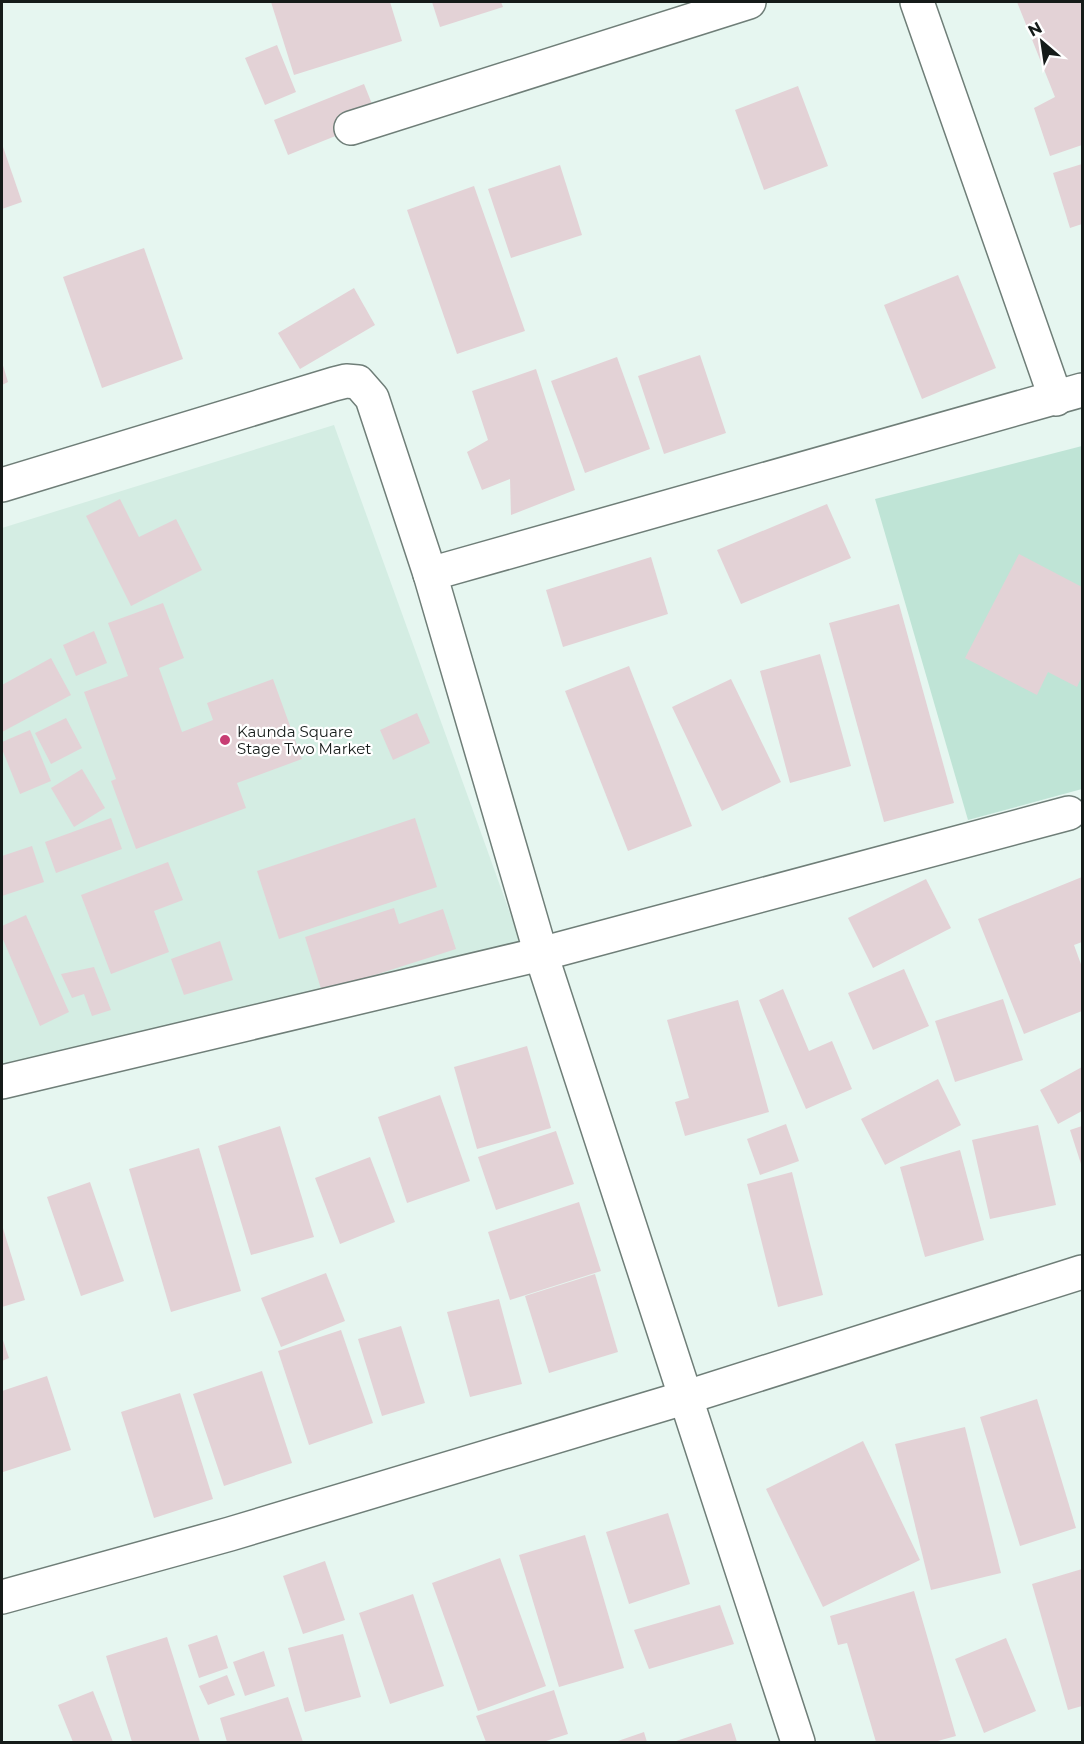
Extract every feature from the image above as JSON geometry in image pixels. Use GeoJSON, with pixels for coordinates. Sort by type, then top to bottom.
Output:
{"type":"FeatureCollection","features":[{"type":"Feature","properties":{"kind":"street"},"geometry":{"type":"LineString","coordinates":[[351,128],[749,2]]}},
{"type":"Feature","properties":{"kind":"street"},"geometry":{"type":"LineString","coordinates":[[430,574],[1069,394],[917,2]]}},
{"type":"Feature","properties":{"kind":"street"},"geometry":{"type":"LineString","coordinates":[[2,485],[334,384],[358,382],[372,398],[430,574],[541,954],[798,1743]]}},
{"type":"Feature","properties":{"kind":"street"},"geometry":{"type":"LineString","coordinates":[[2,1082],[541,954],[1069,813]]}},
{"type":"Feature","properties":{"kind":"street"},"geometry":{"type":"LineString","coordinates":[[2,1597],[230,1534],[687,1397],[1083,1272]]}},
{"type":"Feature","properties":{"kind":"shaded area","name":"Kaunda Square Stage Two Market"},"geometry":{"type":"Polygon","coordinates":[[[334,425],[524,952],[2,1066],[2,528],[334,425]]]}},
{"type":"Feature","properties":{"kind":"shaded area"},"geometry":{"type":"Polygon","coordinates":[[[1082,446],[1082,789],[968,820],[875,499],[1082,446]]]}},
{"type":"Feature","properties":{"kind":"building"},"geometry":{"type":"Polygon","coordinates":[[[271,2],[390,2],[402,41],[294,75],[271,2]]]}},
{"type":"Feature","properties":{"kind":"building"},"geometry":{"type":"Polygon","coordinates":[[[432,2],[501,2],[503,7],[440,27],[432,2]]]}},
{"type":"Feature","properties":{"kind":"building"},"geometry":{"type":"Polygon","coordinates":[[[1017,2],[1082,2],[1082,145],[1050,156],[1034,108],[1055,97],[1017,2]]]}},
{"type":"Feature","properties":{"kind":"building"},"geometry":{"type":"Polygon","coordinates":[[[277,45],[296,92],[265,105],[245,58],[277,45]]]}},
{"type":"Feature","properties":{"kind":"building"},"geometry":{"type":"Polygon","coordinates":[[[364,84],[378,119],[288,155],[274,120],[364,84]]]}},
{"type":"Feature","properties":{"kind":"building"},"geometry":{"type":"Polygon","coordinates":[[[798,86],[828,166],[764,190],[735,110],[798,86]]]}},
{"type":"Feature","properties":{"kind":"building"},"geometry":{"type":"Polygon","coordinates":[[[2,144],[22,202],[2,209],[2,144]]]}},
{"type":"Feature","properties":{"kind":"building"},"geometry":{"type":"Polygon","coordinates":[[[1082,164],[1082,224],[1070,228],[1053,173],[1082,164]]]}},
{"type":"Feature","properties":{"kind":"building"},"geometry":{"type":"Polygon","coordinates":[[[560,165],[582,235],[511,258],[488,189],[560,165]]]}},
{"type":"Feature","properties":{"kind":"building"},"geometry":{"type":"Polygon","coordinates":[[[474,186],[525,331],[457,354],[407,210],[474,186]]]}},
{"type":"Feature","properties":{"kind":"building"},"geometry":{"type":"Polygon","coordinates":[[[144,248],[183,359],[102,388],[63,277],[144,248]]]}},
{"type":"Feature","properties":{"kind":"building"},"geometry":{"type":"Polygon","coordinates":[[[958,275],[996,368],[922,399],[884,305],[958,275]]]}},
{"type":"Feature","properties":{"kind":"building"},"geometry":{"type":"Polygon","coordinates":[[[354,288],[375,325],[300,369],[278,333],[354,288]]]}},
{"type":"Feature","properties":{"kind":"building"},"geometry":{"type":"Polygon","coordinates":[[[700,355],[726,433],[664,454],[638,376],[700,355]]]}},
{"type":"Feature","properties":{"kind":"building"},"geometry":{"type":"Polygon","coordinates":[[[617,357],[650,449],[585,473],[551,381],[617,357]]]}},
{"type":"Feature","properties":{"kind":"building"},"geometry":{"type":"Polygon","coordinates":[[[2,362],[8,382],[2,385],[2,362]]]}},
{"type":"Feature","properties":{"kind":"building"},"geometry":{"type":"Polygon","coordinates":[[[536,369],[575,490],[511,515],[510,479],[482,490],[467,452],[488,440],[472,391],[536,369]]]}},
{"type":"Feature","properties":{"kind":"building"},"geometry":{"type":"Polygon","coordinates":[[[120,499],[139,537],[176,519],[202,570],[131,606],[86,516],[120,499]]]}},
{"type":"Feature","properties":{"kind":"building"},"geometry":{"type":"Polygon","coordinates":[[[827,504],[851,558],[741,604],[717,550],[827,504]]]}},
{"type":"Feature","properties":{"kind":"building"},"geometry":{"type":"Polygon","coordinates":[[[1019,554],[1082,587],[1082,676],[1077,687],[1048,672],[1037,695],[965,658],[1019,554]]]}},
{"type":"Feature","properties":{"kind":"building"},"geometry":{"type":"Polygon","coordinates":[[[651,557],[668,614],[563,647],[546,590],[651,557]]]}},
{"type":"Feature","properties":{"kind":"building"},"geometry":{"type":"Polygon","coordinates":[[[163,603],[184,658],[159,668],[182,732],[213,720],[207,703],[273,679],[302,759],[237,783],[246,808],[136,849],[111,781],[116,779],[84,692],[128,676],[108,623],[163,603]]]}},
{"type":"Feature","properties":{"kind":"building"},"geometry":{"type":"Polygon","coordinates":[[[899,604],[954,803],[884,822],[829,623],[899,604]]]}},
{"type":"Feature","properties":{"kind":"building"},"geometry":{"type":"Polygon","coordinates":[[[94,631],[107,663],[76,676],[63,645],[94,631]]]}},
{"type":"Feature","properties":{"kind":"building"},"geometry":{"type":"Polygon","coordinates":[[[820,654],[851,766],[790,783],[760,671],[820,654]]]}},
{"type":"Feature","properties":{"kind":"building"},"geometry":{"type":"Polygon","coordinates":[[[51,658],[71,695],[2,732],[2,685],[51,658]]]}},
{"type":"Feature","properties":{"kind":"building"},"geometry":{"type":"Polygon","coordinates":[[[629,666],[692,826],[628,851],[565,691],[629,666]]]}},
{"type":"Feature","properties":{"kind":"building"},"geometry":{"type":"Polygon","coordinates":[[[731,679],[781,782],[722,811],[672,707],[731,679]]]}},
{"type":"Feature","properties":{"kind":"building"},"geometry":{"type":"Polygon","coordinates":[[[417,713],[430,743],[393,760],[380,730],[417,713]]]}},
{"type":"Feature","properties":{"kind":"building"},"geometry":{"type":"Polygon","coordinates":[[[66,718],[82,748],[51,764],[35,733],[66,718]]]}},
{"type":"Feature","properties":{"kind":"building"},"geometry":{"type":"Polygon","coordinates":[[[30,730],[51,781],[20,794],[2,749],[2,742],[30,730]]]}},
{"type":"Feature","properties":{"kind":"building"},"geometry":{"type":"Polygon","coordinates":[[[82,769],[105,808],[74,827],[51,788],[82,769]]]}},
{"type":"Feature","properties":{"kind":"building"},"geometry":{"type":"Polygon","coordinates":[[[111,818],[122,849],[56,873],[45,842],[111,818]]]}},
{"type":"Feature","properties":{"kind":"building"},"geometry":{"type":"Polygon","coordinates":[[[415,818],[437,887],[279,939],[257,871],[415,818]]]}},
{"type":"Feature","properties":{"kind":"building"},"geometry":{"type":"Polygon","coordinates":[[[32,846],[44,882],[2,896],[2,856],[32,846]]]}},
{"type":"Feature","properties":{"kind":"building"},"geometry":{"type":"Polygon","coordinates":[[[168,862],[183,900],[154,911],[169,952],[111,974],[81,895],[168,862]]]}},
{"type":"Feature","properties":{"kind":"building"},"geometry":{"type":"Polygon","coordinates":[[[1082,877],[1082,942],[1074,945],[1082,967],[1082,1011],[1024,1034],[978,919],[1082,877]]]}},
{"type":"Feature","properties":{"kind":"building"},"geometry":{"type":"Polygon","coordinates":[[[926,879],[951,928],[873,968],[848,918],[926,879]]]}},
{"type":"Feature","properties":{"kind":"building"},"geometry":{"type":"Polygon","coordinates":[[[394,908],[399,924],[443,909],[456,949],[322,992],[305,937],[394,908]]]}},
{"type":"Feature","properties":{"kind":"building"},"geometry":{"type":"Polygon","coordinates":[[[26,915],[69,1012],[40,1026],[2,937],[2,926],[26,915]]]}},
{"type":"Feature","properties":{"kind":"building"},"geometry":{"type":"Polygon","coordinates":[[[220,941],[233,980],[184,995],[171,959],[220,941]]]}},
{"type":"Feature","properties":{"kind":"building"},"geometry":{"type":"Polygon","coordinates":[[[94,967],[111,1010],[92,1016],[84,994],[72,998],[61,974],[94,967]]]}},
{"type":"Feature","properties":{"kind":"building"},"geometry":{"type":"Polygon","coordinates":[[[904,969],[929,1026],[873,1050],[848,993],[904,969]]]}},
{"type":"Feature","properties":{"kind":"building"},"geometry":{"type":"Polygon","coordinates":[[[783,989],[809,1051],[832,1041],[852,1089],[806,1109],[759,1000],[783,989]]]}},
{"type":"Feature","properties":{"kind":"building"},"geometry":{"type":"Polygon","coordinates":[[[1003,999],[1023,1060],[955,1082],[935,1021],[1003,999]]]}},
{"type":"Feature","properties":{"kind":"building"},"geometry":{"type":"Polygon","coordinates":[[[738,1000],[769,1112],[685,1136],[675,1102],[689,1098],[667,1020],[738,1000]]]}},
{"type":"Feature","properties":{"kind":"building"},"geometry":{"type":"Polygon","coordinates":[[[527,1046],[551,1128],[477,1149],[454,1067],[527,1046]]]}},
{"type":"Feature","properties":{"kind":"building"},"geometry":{"type":"Polygon","coordinates":[[[1082,1067],[1082,1111],[1058,1124],[1040,1090],[1082,1067]]]}},
{"type":"Feature","properties":{"kind":"building"},"geometry":{"type":"Polygon","coordinates":[[[938,1079],[961,1125],[885,1165],[861,1119],[938,1079]]]}},
{"type":"Feature","properties":{"kind":"building"},"geometry":{"type":"Polygon","coordinates":[[[440,1095],[470,1181],[407,1203],[378,1117],[440,1095]]]}},
{"type":"Feature","properties":{"kind":"building"},"geometry":{"type":"Polygon","coordinates":[[[786,1124],[799,1161],[760,1175],[747,1139],[786,1124]]]}},
{"type":"Feature","properties":{"kind":"building"},"geometry":{"type":"Polygon","coordinates":[[[1038,1125],[1056,1205],[990,1219],[972,1140],[1038,1125]]]}},
{"type":"Feature","properties":{"kind":"building"},"geometry":{"type":"Polygon","coordinates":[[[280,1126],[314,1237],[251,1255],[218,1146],[280,1126]]]}},
{"type":"Feature","properties":{"kind":"building"},"geometry":{"type":"Polygon","coordinates":[[[1082,1126],[1082,1167],[1070,1130],[1082,1126]]]}},
{"type":"Feature","properties":{"kind":"building"},"geometry":{"type":"Polygon","coordinates":[[[556,1131],[574,1184],[496,1210],[478,1157],[556,1131]]]}},
{"type":"Feature","properties":{"kind":"building"},"geometry":{"type":"Polygon","coordinates":[[[199,1148],[241,1291],[171,1312],[129,1169],[199,1148]]]}},
{"type":"Feature","properties":{"kind":"building"},"geometry":{"type":"Polygon","coordinates":[[[960,1150],[984,1240],[925,1257],[900,1167],[960,1150]]]}},
{"type":"Feature","properties":{"kind":"building"},"geometry":{"type":"Polygon","coordinates":[[[370,1157],[395,1222],[340,1244],[315,1178],[370,1157]]]}},
{"type":"Feature","properties":{"kind":"building"},"geometry":{"type":"Polygon","coordinates":[[[792,1172],[823,1295],[778,1307],[747,1184],[792,1172]]]}},
{"type":"Feature","properties":{"kind":"building"},"geometry":{"type":"Polygon","coordinates":[[[90,1182],[124,1281],[81,1296],[47,1197],[90,1182]]]}},
{"type":"Feature","properties":{"kind":"building"},"geometry":{"type":"Polygon","coordinates":[[[579,1202],[601,1271],[510,1300],[488,1232],[579,1202]]]}},
{"type":"Feature","properties":{"kind":"building"},"geometry":{"type":"Polygon","coordinates":[[[2,1225],[25,1300],[2,1307],[2,1225]]]}},
{"type":"Feature","properties":{"kind":"building"},"geometry":{"type":"Polygon","coordinates":[[[326,1273],[345,1321],[281,1347],[261,1298],[326,1273]]]}},
{"type":"Feature","properties":{"kind":"building"},"geometry":{"type":"Polygon","coordinates":[[[595,1274],[618,1352],[549,1373],[525,1296],[595,1274]]]}},
{"type":"Feature","properties":{"kind":"building"},"geometry":{"type":"Polygon","coordinates":[[[499,1299],[522,1384],[470,1397],[447,1312],[499,1299]]]}},
{"type":"Feature","properties":{"kind":"building"},"geometry":{"type":"Polygon","coordinates":[[[401,1326],[425,1403],[382,1416],[358,1339],[401,1326]]]}},
{"type":"Feature","properties":{"kind":"building"},"geometry":{"type":"Polygon","coordinates":[[[341,1330],[373,1423],[309,1445],[278,1351],[341,1330]]]}},
{"type":"Feature","properties":{"kind":"building"},"geometry":{"type":"Polygon","coordinates":[[[2,1337],[9,1358],[2,1361],[2,1337]]]}},
{"type":"Feature","properties":{"kind":"building"},"geometry":{"type":"Polygon","coordinates":[[[262,1371],[292,1463],[224,1486],[193,1394],[262,1371]]]}},
{"type":"Feature","properties":{"kind":"building"},"geometry":{"type":"Polygon","coordinates":[[[47,1376],[71,1450],[3,1472],[2,1391],[47,1376]]]}},
{"type":"Feature","properties":{"kind":"building"},"geometry":{"type":"Polygon","coordinates":[[[180,1393],[213,1499],[154,1518],[121,1412],[180,1393]]]}},
{"type":"Feature","properties":{"kind":"building"},"geometry":{"type":"Polygon","coordinates":[[[1037,1399],[1076,1528],[1020,1546],[980,1417],[1037,1399]]]}},
{"type":"Feature","properties":{"kind":"building"},"geometry":{"type":"Polygon","coordinates":[[[965,1427],[1001,1573],[931,1590],[895,1444],[965,1427]]]}},
{"type":"Feature","properties":{"kind":"building"},"geometry":{"type":"Polygon","coordinates":[[[863,1441],[920,1560],[823,1607],[766,1489],[863,1441]]]}},
{"type":"Feature","properties":{"kind":"building"},"geometry":{"type":"Polygon","coordinates":[[[668,1513],[690,1584],[629,1604],[606,1532],[668,1513]]]}},
{"type":"Feature","properties":{"kind":"building"},"geometry":{"type":"Polygon","coordinates":[[[585,1535],[624,1668],[559,1687],[519,1555],[585,1535]]]}},
{"type":"Feature","properties":{"kind":"building"},"geometry":{"type":"Polygon","coordinates":[[[500,1558],[546,1686],[478,1711],[432,1583],[500,1558]]]}},
{"type":"Feature","properties":{"kind":"building"},"geometry":{"type":"Polygon","coordinates":[[[325,1561],[345,1620],[303,1634],[283,1576],[325,1561]]]}},
{"type":"Feature","properties":{"kind":"building"},"geometry":{"type":"Polygon","coordinates":[[[1082,1569],[1082,1706],[1068,1710],[1032,1584],[1082,1569]]]}},
{"type":"Feature","properties":{"kind":"building"},"geometry":{"type":"Polygon","coordinates":[[[914,1591],[956,1736],[934,1742],[876,1742],[847,1643],[838,1645],[830,1616],[914,1591]]]}},
{"type":"Feature","properties":{"kind":"building"},"geometry":{"type":"Polygon","coordinates":[[[413,1594],[444,1686],[390,1704],[359,1613],[413,1594]]]}},
{"type":"Feature","properties":{"kind":"building"},"geometry":{"type":"Polygon","coordinates":[[[720,1605],[734,1644],[649,1669],[634,1630],[720,1605]]]}},
{"type":"Feature","properties":{"kind":"building"},"geometry":{"type":"Polygon","coordinates":[[[343,1634],[361,1697],[305,1712],[288,1648],[343,1634]]]}},
{"type":"Feature","properties":{"kind":"building"},"geometry":{"type":"Polygon","coordinates":[[[217,1635],[228,1668],[199,1678],[188,1645],[217,1635]]]}},
{"type":"Feature","properties":{"kind":"building"},"geometry":{"type":"Polygon","coordinates":[[[167,1637],[200,1742],[132,1742],[106,1656],[167,1637]]]}},
{"type":"Feature","properties":{"kind":"building"},"geometry":{"type":"Polygon","coordinates":[[[1006,1638],[1036,1711],[984,1733],[955,1659],[1006,1638]]]}},
{"type":"Feature","properties":{"kind":"building"},"geometry":{"type":"Polygon","coordinates":[[[264,1651],[275,1686],[245,1696],[233,1662],[264,1651]]]}},
{"type":"Feature","properties":{"kind":"building"},"geometry":{"type":"Polygon","coordinates":[[[227,1675],[235,1695],[208,1705],[199,1686],[227,1675]]]}},
{"type":"Feature","properties":{"kind":"building"},"geometry":{"type":"Polygon","coordinates":[[[554,1690],[568,1734],[543,1742],[486,1742],[476,1716],[554,1690]]]}},
{"type":"Feature","properties":{"kind":"building"},"geometry":{"type":"Polygon","coordinates":[[[93,1691],[113,1742],[73,1742],[58,1705],[93,1691]]]}},
{"type":"Feature","properties":{"kind":"building"},"geometry":{"type":"Polygon","coordinates":[[[288,1697],[303,1742],[227,1742],[220,1718],[288,1697]]]}},
{"type":"Feature","properties":{"kind":"building"},"geometry":{"type":"Polygon","coordinates":[[[731,1723],[737,1742],[673,1742],[731,1723]]]}},
{"type":"Feature","properties":{"kind":"building"},"geometry":{"type":"Polygon","coordinates":[[[644,1732],[647,1742],[615,1742],[644,1732]]]}},
{"type":"Feature","properties":{"kind":"place","name":"Kaunda Square Stage Two Market"},"geometry":{"type":"Point","coordinates":[225,740]}}]}
